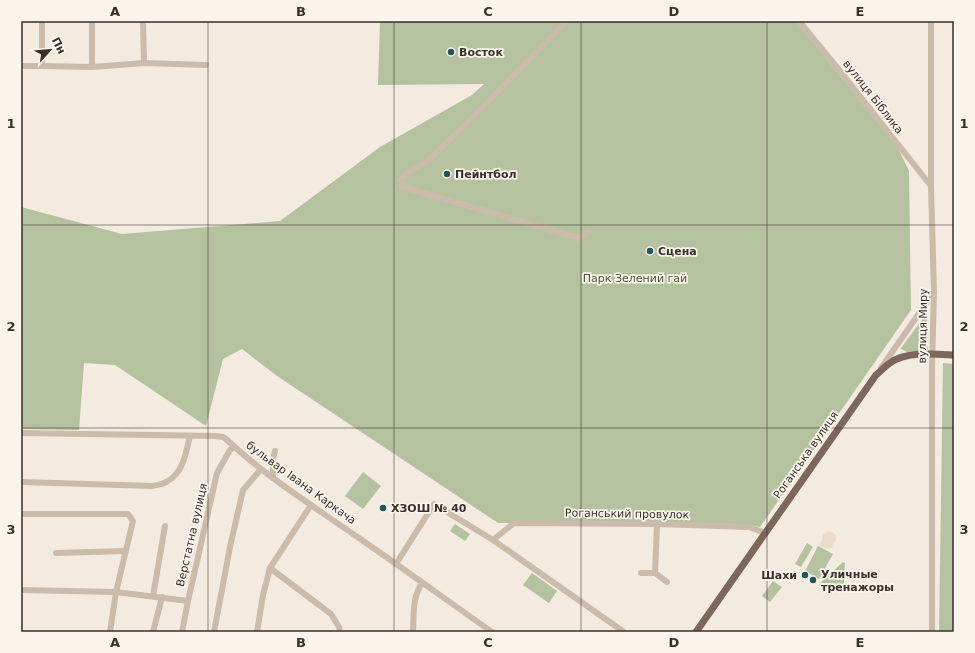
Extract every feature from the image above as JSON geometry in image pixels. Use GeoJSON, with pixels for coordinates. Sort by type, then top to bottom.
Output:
{"type":"FeatureCollection","features":[{"type":"Feature","properties":{"kind":"main road"},"geometry":{"type":"LineString","coordinates":[[876,375],[890,362],[899,358],[932,354],[954,355]]}},
{"type":"Feature","properties":{"kind":"main road","name":"Роганська вулиця"},"geometry":{"type":"LineString","coordinates":[[696,632],[876,375]]}},
{"type":"Feature","properties":{"kind":"street"},"geometry":{"type":"LineString","coordinates":[[42,21],[42,66]]}},
{"type":"Feature","properties":{"kind":"street"},"geometry":{"type":"LineString","coordinates":[[92,21],[92,67]]}},
{"type":"Feature","properties":{"kind":"street"},"geometry":{"type":"LineString","coordinates":[[144,21],[144,63]]}},
{"type":"Feature","properties":{"kind":"street"},"geometry":{"type":"LineString","coordinates":[[567,21],[428,161],[405,174],[400,180],[403,186],[578,238],[589,232]]}},
{"type":"Feature","properties":{"kind":"street","name":"вулиця Біблика"},"geometry":{"type":"LineString","coordinates":[[799,21],[843,74],[931,186]]}},
{"type":"Feature","properties":{"kind":"street","name":"вулиця Миру"},"geometry":{"type":"LineString","coordinates":[[931,21],[931,186],[934,292],[932,354],[932,632]]}},
{"type":"Feature","properties":{"kind":"street"},"geometry":{"type":"LineString","coordinates":[[21,66],[92,67],[144,63],[206,65]]}},
{"type":"Feature","properties":{"kind":"street","name":"Роганська вулиця"},"geometry":{"type":"LineString","coordinates":[[876,375],[934,292]]}},
{"type":"Feature","properties":{"kind":"street","name":"бульвар Івана Каркача"},"geometry":{"type":"LineString","coordinates":[[21,433],[223,437],[273,478],[492,632]]}},
{"type":"Feature","properties":{"kind":"street"},"geometry":{"type":"LineString","coordinates":[[21,482],[153,486],[168,481],[176,474],[183,463],[190,436]]}},
{"type":"Feature","properties":{"kind":"street","name":"Верстатна вулиця"},"geometry":{"type":"LineString","coordinates":[[182,632],[217,473],[230,450],[234,447]]}},
{"type":"Feature","properties":{"kind":"street"},"geometry":{"type":"LineString","coordinates":[[273,478],[273,459],[275,451]]}},
{"type":"Feature","properties":{"kind":"street"},"geometry":{"type":"LineString","coordinates":[[214,632],[230,547],[243,490],[261,469]]}},
{"type":"Feature","properties":{"kind":"street"},"geometry":{"type":"LineString","coordinates":[[396,564],[434,504],[492,540],[624,632]]}},
{"type":"Feature","properties":{"kind":"street"},"geometry":{"type":"LineString","coordinates":[[256,632],[270,568],[311,505]]}},
{"type":"Feature","properties":{"kind":"street"},"geometry":{"type":"LineString","coordinates":[[21,514],[128,514],[132,522],[116,592],[110,632]]}},
{"type":"Feature","properties":{"kind":"street","name":"Роганський провулок"},"geometry":{"type":"LineString","coordinates":[[492,540],[514,524],[657,524],[749,527],[765,533]]}},
{"type":"Feature","properties":{"kind":"street"},"geometry":{"type":"LineString","coordinates":[[655,573],[657,524]]}},
{"type":"Feature","properties":{"kind":"street"},"geometry":{"type":"LineString","coordinates":[[153,596],[165,526]]}},
{"type":"Feature","properties":{"kind":"street"},"geometry":{"type":"LineString","coordinates":[[56,553],[125,551]]}},
{"type":"Feature","properties":{"kind":"street"},"geometry":{"type":"LineString","coordinates":[[270,568],[331,614],[339,627],[340,632]]}},
{"type":"Feature","properties":{"kind":"street"},"geometry":{"type":"LineString","coordinates":[[641,573],[655,573],[667,582]]}},
{"type":"Feature","properties":{"kind":"street"},"geometry":{"type":"LineString","coordinates":[[413,632],[415,601],[422,583]]}},
{"type":"Feature","properties":{"kind":"street"},"geometry":{"type":"LineString","coordinates":[[21,590],[116,592],[188,601]]}},
{"type":"Feature","properties":{"kind":"street"},"geometry":{"type":"LineString","coordinates":[[153,632],[162,597]]}},
{"type":"Feature","properties":{"kind":"green space","name":"Парк Зелений гай"},"geometry":{"type":"Polygon","coordinates":[[[380,21],[796,21],[898,148],[909,171],[911,310],[760,527],[745,524],[498,523],[277,376],[242,349],[223,359],[206,426],[115,365],[84,363],[79,430],[21,429],[21,207],[122,234],[280,221],[380,147],[472,95],[484,84],[378,85],[380,21]]]}},
{"type":"Feature","properties":{"kind":"green space"},"geometry":{"type":"Polygon","coordinates":[[[927,313],[928,351],[907,352],[901,349],[901,348],[927,313]]]}},
{"type":"Feature","properties":{"kind":"green space"},"geometry":{"type":"Polygon","coordinates":[[[943,363],[954,364],[954,632],[939,632],[943,363]]]}},
{"type":"Feature","properties":{"kind":"green space"},"geometry":{"type":"Polygon","coordinates":[[[363,472],[381,486],[363,509],[345,496],[363,472]]]}},
{"type":"Feature","properties":{"kind":"green space"},"geometry":{"type":"Polygon","coordinates":[[[455,524],[470,534],[465,541],[450,531],[455,524]]]}},
{"type":"Feature","properties":{"kind":"green space"},"geometry":{"type":"Polygon","coordinates":[[[807,543],[813,547],[801,567],[795,564],[807,543]]]}},
{"type":"Feature","properties":{"kind":"green space"},"geometry":{"type":"Polygon","coordinates":[[[818,546],[833,554],[819,579],[805,571],[818,546]]]}},
{"type":"Feature","properties":{"kind":"green space"},"geometry":{"type":"Polygon","coordinates":[[[843,562],[845,563],[844,584],[820,583],[843,562]]]}},
{"type":"Feature","properties":{"kind":"green space"},"geometry":{"type":"Polygon","coordinates":[[[532,573],[557,591],[549,603],[523,585],[532,573]]]}},
{"type":"Feature","properties":{"kind":"green space"},"geometry":{"type":"Polygon","coordinates":[[[773,581],[782,587],[770,602],[762,596],[773,581]]]}},
{"type":"Feature","properties":{"kind":"shaded area"},"geometry":{"type":"Polygon","coordinates":[[[828,531],[834,533],[836,540],[832,545],[833,548],[826,549],[819,545],[823,535],[828,531]]]}},
{"type":"Feature","properties":{"kind":"place","name":"Восток"},"geometry":{"type":"Point","coordinates":[451,52]}},
{"type":"Feature","properties":{"kind":"place","name":"Пейнтбол"},"geometry":{"type":"Point","coordinates":[447,174]}},
{"type":"Feature","properties":{"kind":"place","name":"Сцена"},"geometry":{"type":"Point","coordinates":[650,251]}},
{"type":"Feature","properties":{"kind":"place","name":"ХЗОШ № 40"},"geometry":{"type":"Point","coordinates":[383,508]}},
{"type":"Feature","properties":{"kind":"place","name":"Шахи"},"geometry":{"type":"Point","coordinates":[805,575]}},
{"type":"Feature","properties":{"kind":"place","name":"Уличные тренажоры"},"geometry":{"type":"Point","coordinates":[813,580]}}]}
